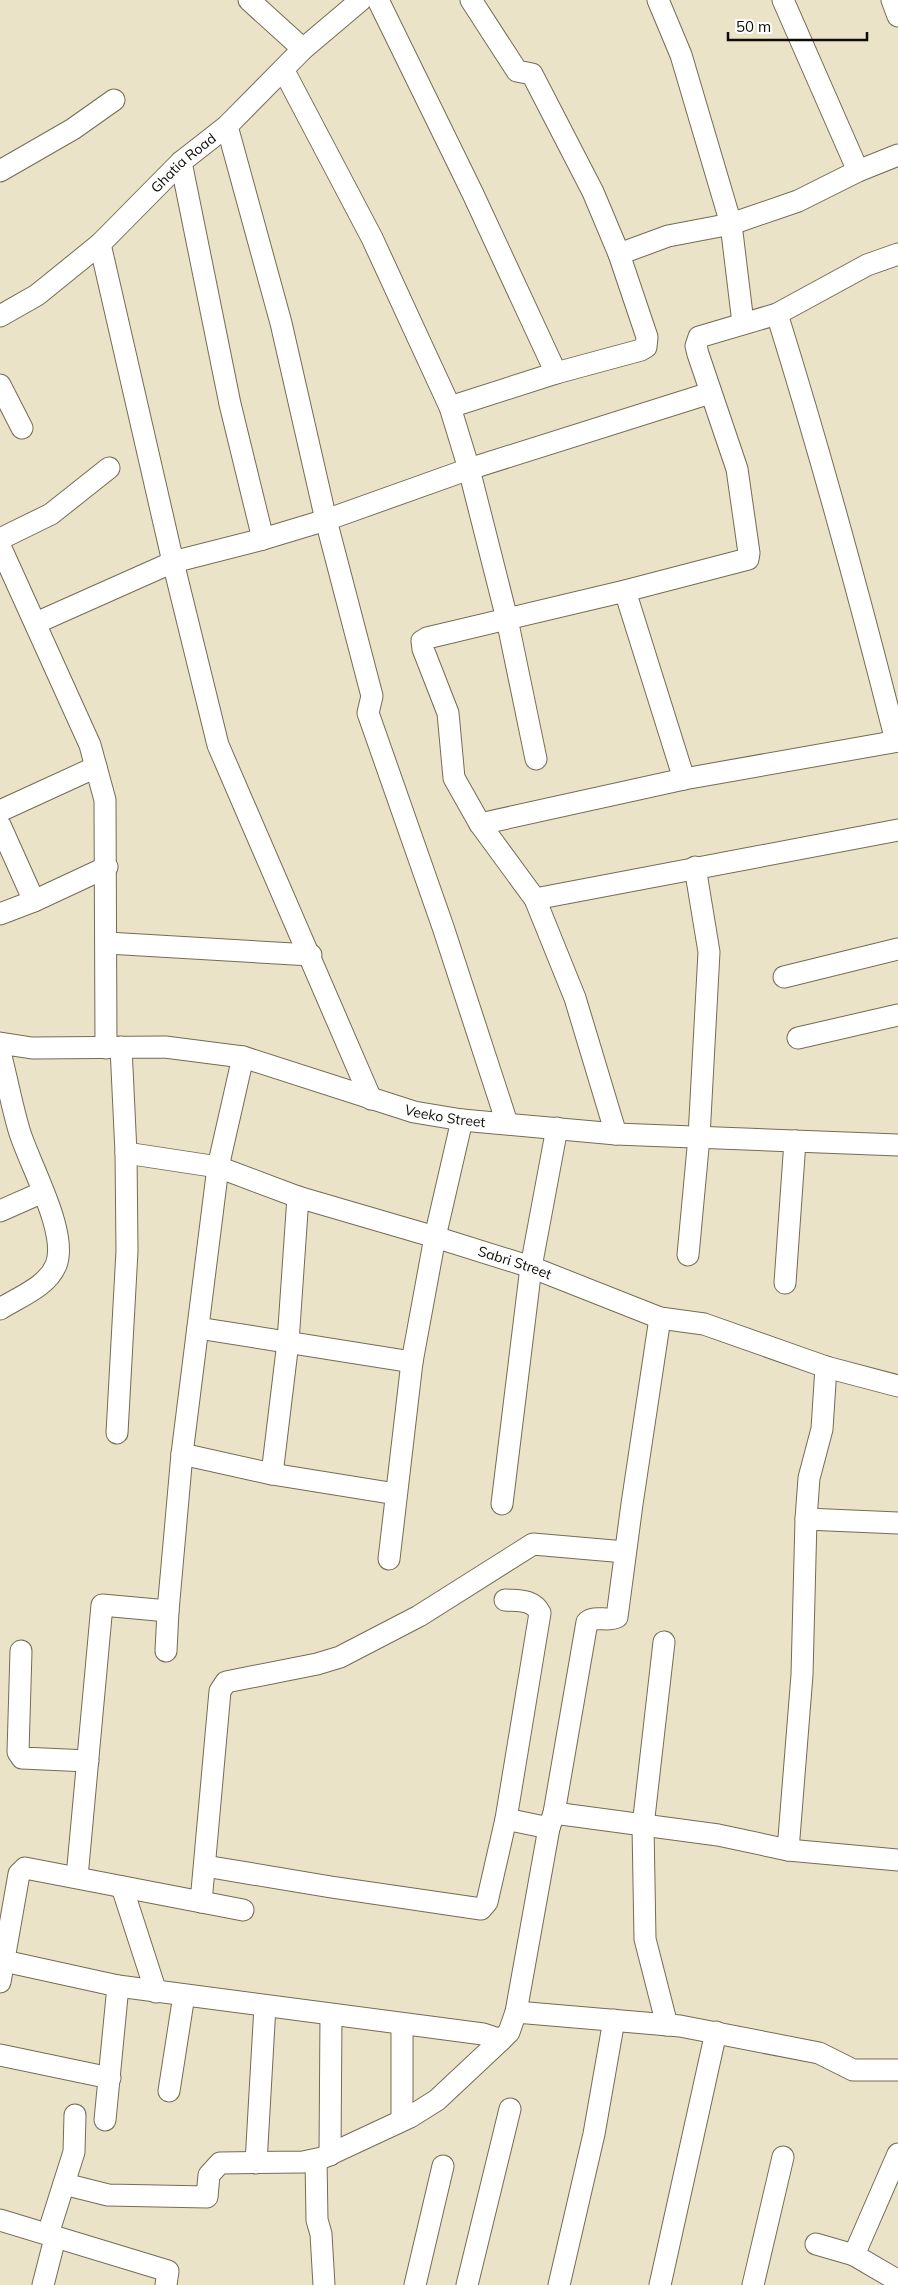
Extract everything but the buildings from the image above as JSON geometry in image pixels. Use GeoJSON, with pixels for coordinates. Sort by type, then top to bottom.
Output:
{"type":"FeatureCollection","features":[{"type":"Feature","properties":{"kind":"street"},"geometry":{"type":"LineString","coordinates":[[249,0],[304,49]]}},
{"type":"Feature","properties":{"kind":"street","name":"Ghatia Road"},"geometry":{"type":"LineString","coordinates":[[0,316],[36,295],[100,244],[181,162],[227,126],[304,49],[361,0]]}},
{"type":"Feature","properties":{"kind":"street"},"geometry":{"type":"LineString","coordinates":[[378,0],[473,194],[556,373]]}},
{"type":"Feature","properties":{"kind":"street"},"geometry":{"type":"LineString","coordinates":[[450,407],[646,347],[647,337],[619,254],[593,192],[532,74],[517,71],[471,0]]}},
{"type":"Feature","properties":{"kind":"street"},"geometry":{"type":"LineString","coordinates":[[658,0],[681,55],[731,224],[743,323]]}},
{"type":"Feature","properties":{"kind":"street"},"geometry":{"type":"LineString","coordinates":[[782,0],[858,171]]}},
{"type":"Feature","properties":{"kind":"street"},"geometry":{"type":"LineString","coordinates":[[892,0],[898,16]]}},
{"type":"Feature","properties":{"kind":"street"},"geometry":{"type":"LineString","coordinates":[[284,71],[372,238],[450,407],[469,469],[507,619],[536,759]]}},
{"type":"Feature","properties":{"kind":"street"},"geometry":{"type":"LineString","coordinates":[[0,171],[73,129],[114,100]]}},
{"type":"Feature","properties":{"kind":"street"},"geometry":{"type":"LineString","coordinates":[[227,126],[281,323],[326,520],[372,696],[368,713],[443,927],[507,1123]]}},
{"type":"Feature","properties":{"kind":"street"},"geometry":{"type":"LineString","coordinates":[[619,254],[668,236],[731,224],[798,201],[858,171],[898,154]]}},
{"type":"Feature","properties":{"kind":"street"},"geometry":{"type":"LineString","coordinates":[[181,162],[230,404],[263,539]]}},
{"type":"Feature","properties":{"kind":"street"},"geometry":{"type":"LineString","coordinates":[[100,244],[173,562],[218,745],[311,955],[371,1099]]}},
{"type":"Feature","properties":{"kind":"street"},"geometry":{"type":"LineString","coordinates":[[616,1134],[574,998],[535,899],[480,824],[454,778],[448,713],[422,650],[422,641],[748,559],[749,553],[737,469],[698,354],[696,346],[699,336],[777,314],[867,265],[898,254]]}},
{"type":"Feature","properties":{"kind":"street"},"geometry":{"type":"LineString","coordinates":[[480,824],[684,780],[897,741],[855,578],[817,443],[777,314]]}},
{"type":"Feature","properties":{"kind":"street"},"geometry":{"type":"LineString","coordinates":[[0,385],[22,428]]}},
{"type":"Feature","properties":{"kind":"street"},"geometry":{"type":"LineString","coordinates":[[36,623],[173,562],[263,539],[326,520],[469,469],[710,393]]}},
{"type":"Feature","properties":{"kind":"street"},"geometry":{"type":"LineString","coordinates":[[0,540],[51,514],[109,468]]}},
{"type":"Feature","properties":{"kind":"street"},"geometry":{"type":"LineString","coordinates":[[0,546],[90,745],[105,800],[107,943],[114,1048],[126,1153],[127,1251],[117,1433]]}},
{"type":"Feature","properties":{"kind":"street"},"geometry":{"type":"LineString","coordinates":[[625,591],[684,780]]}},
{"type":"Feature","properties":{"kind":"street"},"geometry":{"type":"LineString","coordinates":[[0,811],[96,766]]}},
{"type":"Feature","properties":{"kind":"street"},"geometry":{"type":"LineString","coordinates":[[0,826],[34,901]]}},
{"type":"Feature","properties":{"kind":"street"},"geometry":{"type":"LineString","coordinates":[[535,899],[695,867],[898,830]]}},
{"type":"Feature","properties":{"kind":"street"},"geometry":{"type":"LineString","coordinates":[[0,914],[34,901],[107,867]]}},
{"type":"Feature","properties":{"kind":"street"},"geometry":{"type":"LineString","coordinates":[[688,1255],[699,1137],[709,952],[695,867]]}},
{"type":"Feature","properties":{"kind":"street"},"geometry":{"type":"LineString","coordinates":[[107,943],[311,955]]}},
{"type":"Feature","properties":{"kind":"street"},"geometry":{"type":"LineString","coordinates":[[784,977],[898,949]]}},
{"type":"Feature","properties":{"kind":"street"},"geometry":{"type":"LineString","coordinates":[[798,1038],[898,1015]]}},
{"type":"Feature","properties":{"kind":"street","name":"Veeko Street"},"geometry":{"type":"LineString","coordinates":[[1,1050],[165,1047],[243,1057],[414,1112],[462,1120],[616,1134],[898,1145]]}},
{"type":"Feature","properties":{"kind":"street"},"geometry":{"type":"LineString","coordinates":[[0,1309],[41,1285],[56,1265],[59,1251],[55,1225],[19,1131],[1,1050]]}},
{"type":"Feature","properties":{"kind":"street"},"geometry":{"type":"LineString","coordinates":[[166,1651],[182,1454],[218,1167],[243,1057]]}},
{"type":"Feature","properties":{"kind":"street"},"geometry":{"type":"LineString","coordinates":[[389,1559],[412,1362],[435,1237],[462,1120]]}},
{"type":"Feature","properties":{"kind":"street"},"geometry":{"type":"LineString","coordinates":[[502,1504],[531,1267],[557,1128]]}},
{"type":"Feature","properties":{"kind":"street"},"geometry":{"type":"LineString","coordinates":[[785,1283],[795,1141]]}},
{"type":"Feature","properties":{"kind":"street","name":"Sabri Street"},"geometry":{"type":"LineString","coordinates":[[126,1153],[218,1167],[298,1197],[531,1267],[660,1318],[704,1324],[826,1367],[898,1386]]}},
{"type":"Feature","properties":{"kind":"street"},"geometry":{"type":"LineString","coordinates":[[0,1211],[43,1192]]}},
{"type":"Feature","properties":{"kind":"street"},"geometry":{"type":"LineString","coordinates":[[272,1474],[288,1342],[298,1197]]}},
{"type":"Feature","properties":{"kind":"street"},"geometry":{"type":"LineString","coordinates":[[64,2184],[108,2195],[206,2197],[209,2175],[220,2163],[256,2163],[323,2157],[402,2120],[437,2100],[509,2032],[516,2012],[587,1622],[596,1618],[613,1619],[617,1617],[660,1318]]}},
{"type":"Feature","properties":{"kind":"street"},"geometry":{"type":"LineString","coordinates":[[198,1328],[412,1362]]}},
{"type":"Feature","properties":{"kind":"street"},"geometry":{"type":"LineString","coordinates":[[788,1850],[802,1674],[806,1519],[809,1478],[822,1429],[826,1367]]}},
{"type":"Feature","properties":{"kind":"street"},"geometry":{"type":"LineString","coordinates":[[182,1454],[272,1474],[396,1494]]}},
{"type":"Feature","properties":{"kind":"street"},"geometry":{"type":"LineString","coordinates":[[806,1519],[898,1523]]}},
{"type":"Feature","properties":{"kind":"street"},"geometry":{"type":"LineString","coordinates":[[201,1902],[220,1690],[226,1682],[317,1664],[340,1657],[420,1616],[533,1544],[625,1552]]}},
{"type":"Feature","properties":{"kind":"street"},"geometry":{"type":"LineString","coordinates":[[205,1866],[341,1889],[482,1909],[487,1902],[506,1819],[540,1613],[536,1605],[531,1602],[505,1600]]}},
{"type":"Feature","properties":{"kind":"street"},"geometry":{"type":"LineString","coordinates":[[77,1877],[102,1605],[168,1611]]}},
{"type":"Feature","properties":{"kind":"street"},"geometry":{"type":"LineString","coordinates":[[664,1642],[643,1826],[645,1939],[667,2025]]}},
{"type":"Feature","properties":{"kind":"street"},"geometry":{"type":"LineString","coordinates":[[21,1650],[18,1752],[22,1758],[88,1761]]}},
{"type":"Feature","properties":{"kind":"street"},"geometry":{"type":"LineString","coordinates":[[506,1819],[643,1826],[718,1835],[788,1850],[898,1860]]}},
{"type":"Feature","properties":{"kind":"street"},"geometry":{"type":"LineString","coordinates":[[0,1982],[19,1874],[25,1868],[243,1910]]}},
{"type":"Feature","properties":{"kind":"street"},"geometry":{"type":"LineString","coordinates":[[122,1887],[156,1992]]}},
{"type":"Feature","properties":{"kind":"street"},"geometry":{"type":"LineString","coordinates":[[4,1961],[118,1986],[483,2034],[501,2040]]}},
{"type":"Feature","properties":{"kind":"street"},"geometry":{"type":"LineString","coordinates":[[105,2120],[118,1986]]}},
{"type":"Feature","properties":{"kind":"street"},"geometry":{"type":"LineString","coordinates":[[169,2091],[184,1996]]}},
{"type":"Feature","properties":{"kind":"street"},"geometry":{"type":"LineString","coordinates":[[256,2163],[265,2006]]}},
{"type":"Feature","properties":{"kind":"street"},"geometry":{"type":"LineString","coordinates":[[516,2012],[667,2025],[716,2032],[819,2053],[853,2070],[898,2070]]}},
{"type":"Feature","properties":{"kind":"street"},"geometry":{"type":"LineString","coordinates":[[324,2285],[321,2234],[317,2220],[323,2157],[331,2015]]}},
{"type":"Feature","properties":{"kind":"street"},"geometry":{"type":"LineString","coordinates":[[559,2285],[594,2134],[614,2020]]}},
{"type":"Feature","properties":{"kind":"street"},"geometry":{"type":"LineString","coordinates":[[402,2024],[402,2120]]}},
{"type":"Feature","properties":{"kind":"street"},"geometry":{"type":"LineString","coordinates":[[660,2285],[716,2032]]}},
{"type":"Feature","properties":{"kind":"street"},"geometry":{"type":"LineString","coordinates":[[0,2055],[110,2078]]}},
{"type":"Feature","properties":{"kind":"street"},"geometry":{"type":"LineString","coordinates":[[467,2285],[510,2109]]}},
{"type":"Feature","properties":{"kind":"street"},"geometry":{"type":"LineString","coordinates":[[44,2285],[52,2236],[64,2184],[74,2152],[75,2115]]}},
{"type":"Feature","properties":{"kind":"street"},"geometry":{"type":"LineString","coordinates":[[854,2255],[898,2154]]}},
{"type":"Feature","properties":{"kind":"street"},"geometry":{"type":"LineString","coordinates":[[753,2285],[783,2158]]}},
{"type":"Feature","properties":{"kind":"street"},"geometry":{"type":"LineString","coordinates":[[415,2285],[443,2166]]}},
{"type":"Feature","properties":{"kind":"street"},"geometry":{"type":"LineString","coordinates":[[0,2220],[168,2272],[166,2285]]}},
{"type":"Feature","properties":{"kind":"street"},"geometry":{"type":"LineString","coordinates":[[816,2244],[854,2255],[895,2280],[897,2285]]}}]}
